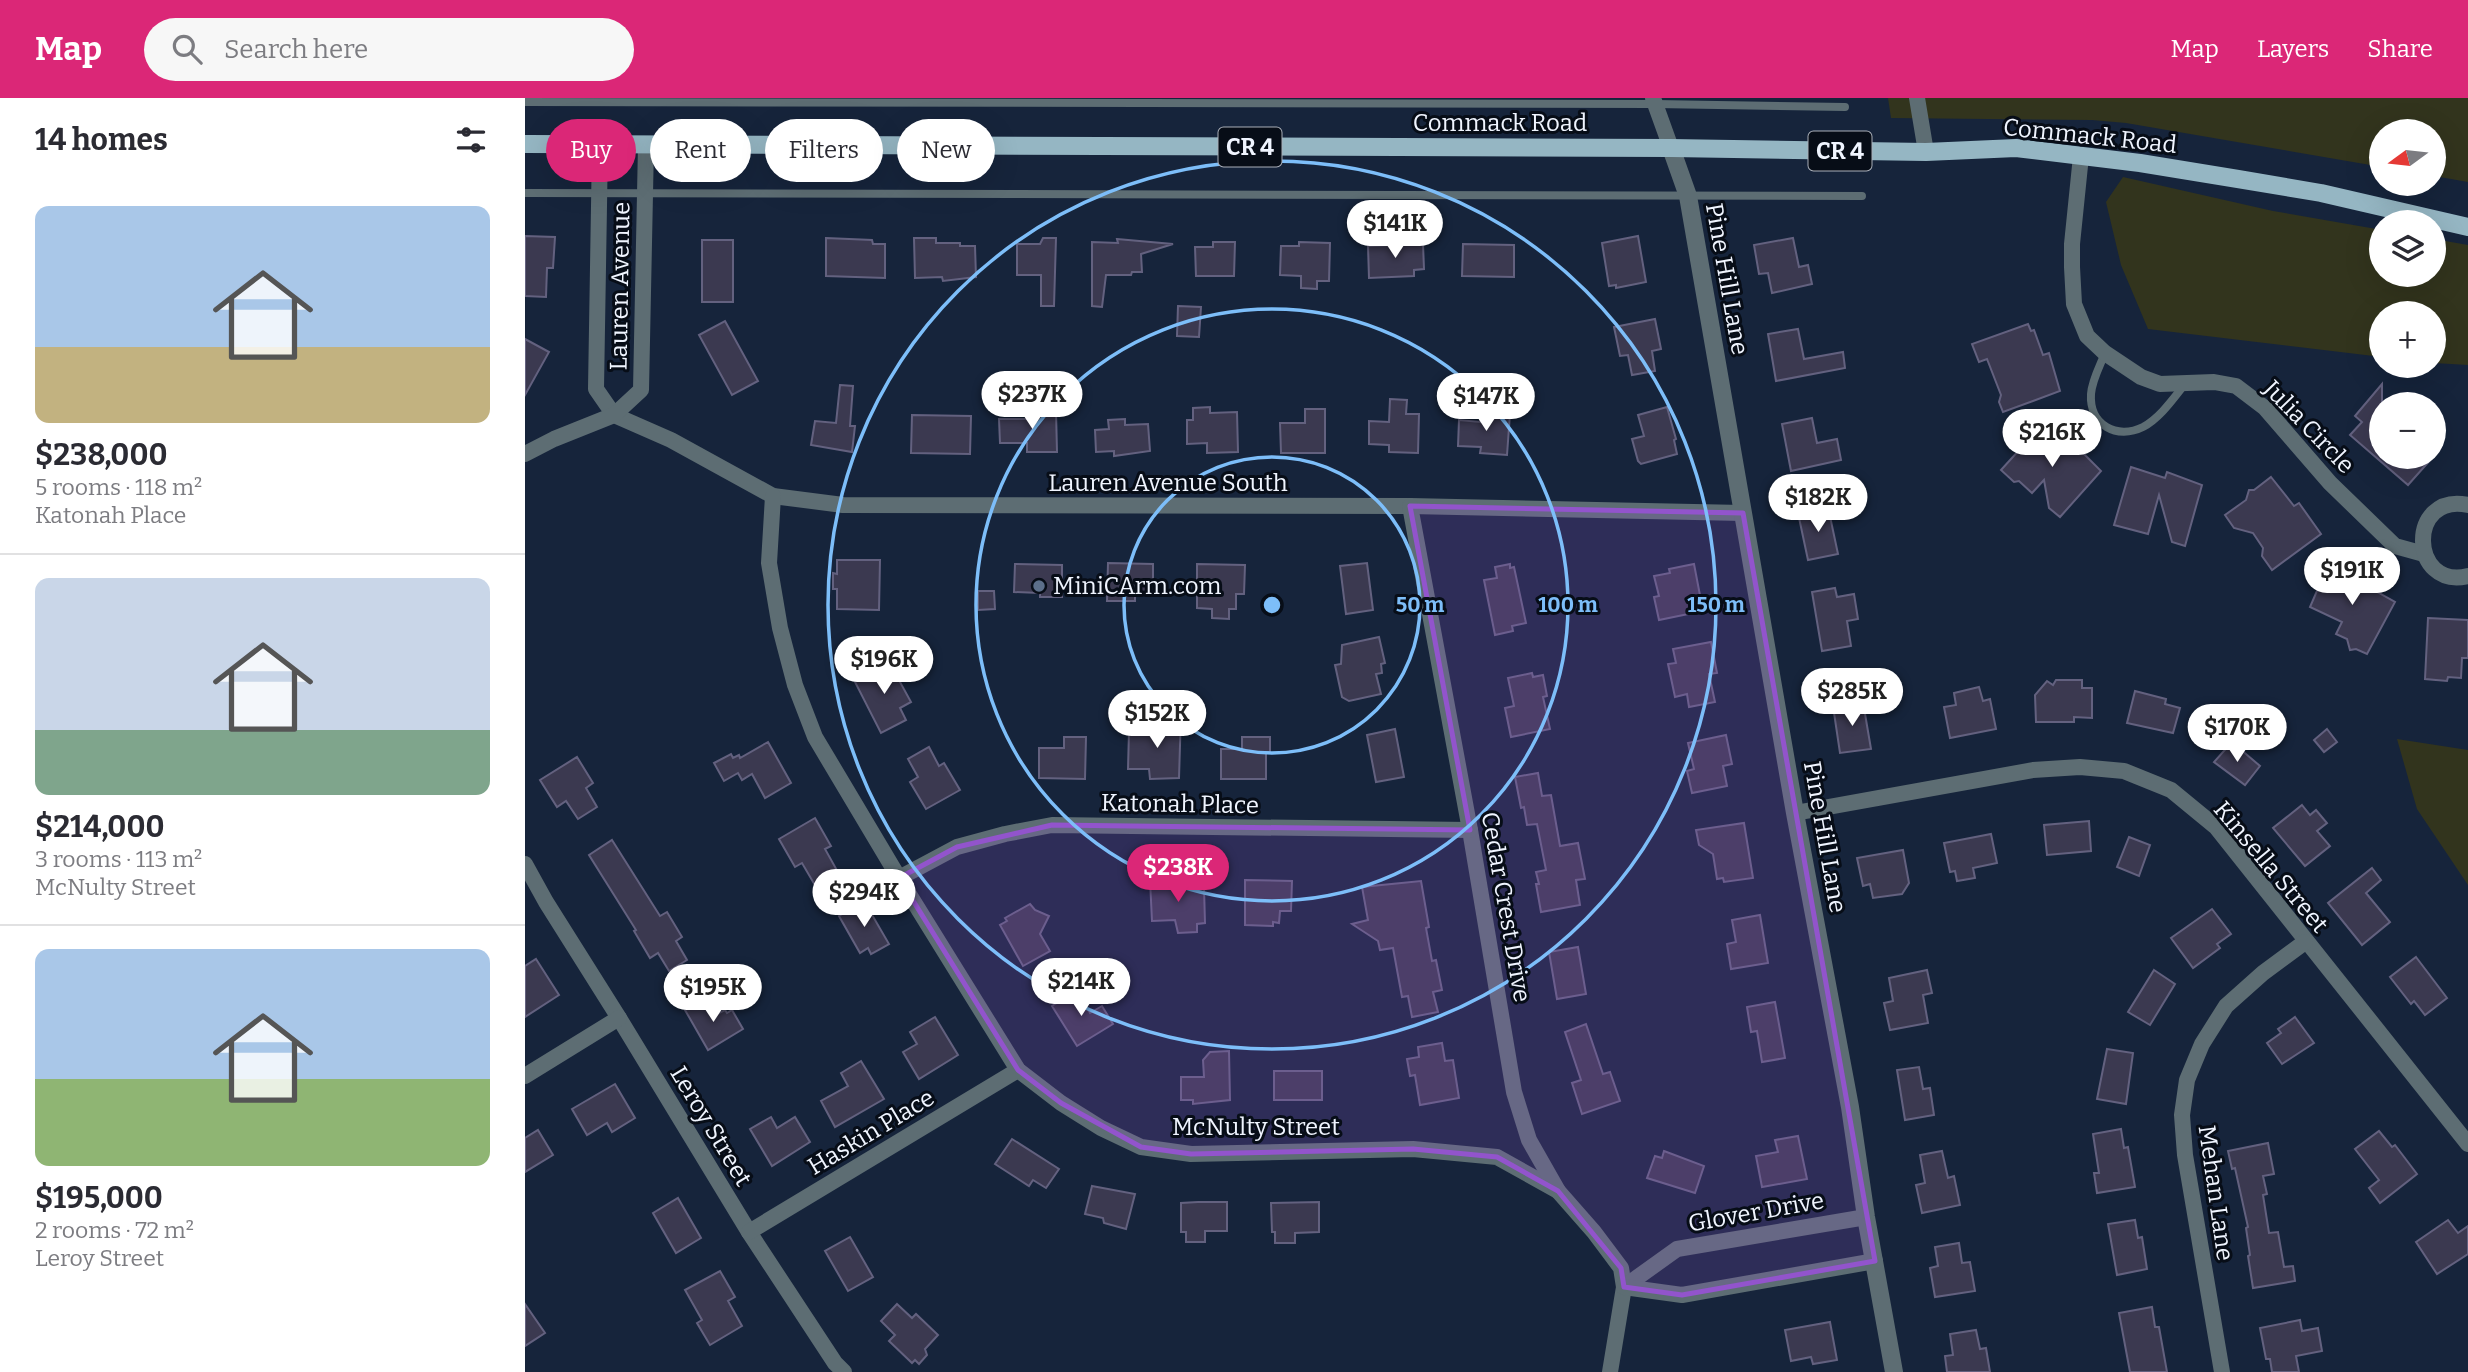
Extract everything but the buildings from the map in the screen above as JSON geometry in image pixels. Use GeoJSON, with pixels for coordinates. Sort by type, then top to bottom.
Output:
{"type":"FeatureCollection","features":[{"type":"Feature","properties":{"kind":"main road","name":"Commack Road"},"geometry":{"type":"LineString","coordinates":[[525,145],[546,145]]}},
{"type":"Feature","properties":{"kind":"main road","name":"Commack Road"},"geometry":{"type":"LineString","coordinates":[[636,145],[1671,148],[1926,152],[2016,148],[2140,163],[2321,193],[2468,227]]}},
{"type":"Feature","properties":{"kind":"street"},"geometry":{"type":"LineString","coordinates":[[1917,98],[1926,152]]}},
{"type":"Feature","properties":{"kind":"street"},"geometry":{"type":"LineString","coordinates":[[1654,101],[1671,148]]}},
{"type":"Feature","properties":{"kind":"street","name":"Lauren Avenue"},"geometry":{"type":"LineString","coordinates":[[525,454],[614,415],[641,390],[646,145]]}},
{"type":"Feature","properties":{"kind":"street","name":"Pine Hill Lane"},"geometry":{"type":"LineString","coordinates":[[1671,148],[1688,196],[1795,813],[1850,1107],[1866,1217],[1894,1372]]}},
{"type":"Feature","properties":{"kind":"street","name":"Julia Circle"},"geometry":{"type":"LineString","coordinates":[[2081,156],[2072,244],[2074,304],[2087,336],[2105,353],[2141,377],[2160,384],[2214,382],[2236,386],[2265,408],[2330,483],[2395,546],[2424,554],[2439,572],[2450,576],[2468,576]]}},
{"type":"Feature","properties":{"kind":"street","name":"Lauren Avenue"},"geometry":{"type":"LineString","coordinates":[[599,182],[596,389],[614,415]]}},
{"type":"Feature","properties":{"kind":"street","name":"Lauren Avenue South"},"geometry":{"type":"LineString","coordinates":[[614,415],[671,440],[773,495],[843,505],[1410,506],[1743,513]]}},
{"type":"Feature","properties":{"kind":"street","name":"McNulty Street"},"geometry":{"type":"LineString","coordinates":[[773,495],[769,564],[780,628],[795,685],[815,737],[1018,1070],[1061,1103],[1101,1128],[1141,1147],[1191,1154],[1413,1149],[1497,1157],[1558,1191]]}},
{"type":"Feature","properties":{"kind":"street"},"geometry":{"type":"LineString","coordinates":[[2424,554],[2421,541],[2430,517],[2452,504],[2468,505]]}},
{"type":"Feature","properties":{"kind":"street","name":"Cedar Crest Drive"},"geometry":{"type":"LineString","coordinates":[[1410,506],[1470,830],[1514,1092],[1528,1140],[1558,1191],[1621,1268],[1624,1287]]}},
{"type":"Feature","properties":{"kind":"street","name":"Kinsella Street"},"geometry":{"type":"LineString","coordinates":[[1795,813],[2033,770],[2080,767],[2124,771],[2171,790],[2216,827],[2468,1144]]}},
{"type":"Feature","properties":{"kind":"street","name":"Katonah Place"},"geometry":{"type":"LineString","coordinates":[[899,878],[957,847],[1052,825],[1470,830]]}},
{"type":"Feature","properties":{"kind":"street","name":"Leroy Street"},"geometry":{"type":"LineString","coordinates":[[525,864],[749,1232],[835,1363],[844,1372]]}},
{"type":"Feature","properties":{"kind":"street","name":"Mehan Lane"},"geometry":{"type":"LineString","coordinates":[[2222,1372],[2185,1156],[2182,1115],[2187,1080],[2202,1044],[2226,1006],[2263,972],[2305,942]]}},
{"type":"Feature","properties":{"kind":"street"},"geometry":{"type":"LineString","coordinates":[[525,1076],[619,1018]]}},
{"type":"Feature","properties":{"kind":"street","name":"Haskin Place"},"geometry":{"type":"LineString","coordinates":[[749,1232],[1018,1070]]}},
{"type":"Feature","properties":{"kind":"street","name":"Glover Drive"},"geometry":{"type":"LineString","coordinates":[[1624,1287],[1677,1249],[1866,1217]]}},
{"type":"Feature","properties":{"kind":"street"},"geometry":{"type":"LineString","coordinates":[[1609,1372],[1624,1287],[1682,1295],[1875,1261]]}},
{"type":"Feature","properties":{"kind":"lane"},"geometry":{"type":"LineString","coordinates":[[525,102],[1654,101],[1845,107]]}},
{"type":"Feature","properties":{"kind":"lane"},"geometry":{"type":"LineString","coordinates":[[525,193],[1861,196]]}},
{"type":"Feature","properties":{"kind":"lane"},"geometry":{"type":"LineString","coordinates":[[2105,353],[2096,376],[2092,402],[2099,419],[2116,433],[2126,433],[2145,426],[2156,418],[2185,384]]}},
{"type":"Feature","properties":{"kind":"highlighted area"},"geometry":{"type":"Polygon","coordinates":[[[1410,506],[1743,513],[1875,1261],[1682,1295],[1624,1287],[1621,1268],[1558,1191],[1497,1157],[1413,1149],[1191,1154],[1141,1147],[1061,1103],[1018,1070],[899,878],[957,847],[1052,825],[1470,830],[1410,506]]]}},
{"type":"Feature","properties":{"kind":"green space"},"geometry":{"type":"Polygon","coordinates":[[[1888,98],[2468,98],[2468,182],[2447,178],[2447,119],[2369,119],[2369,165],[2126,123],[2092,120],[1891,118],[1888,98]]]}},
{"type":"Feature","properties":{"kind":"green space"},"geometry":{"type":"Polygon","coordinates":[[[2123,177],[2273,211],[2369,228],[2369,287],[2446,287],[2446,241],[2468,245],[2468,365],[2446,364],[2446,301],[2369,301],[2369,355],[2148,329],[2121,265],[2106,202],[2123,177]]]}},
{"type":"Feature","properties":{"kind":"green space"},"geometry":{"type":"Polygon","coordinates":[[[2397,739],[2468,750],[2468,885],[2417,809],[2397,739]]]}},
{"type":"Feature","properties":{"kind":"place","name":"MiniCArm.com"},"geometry":{"type":"Point","coordinates":[1039,586]}}]}
